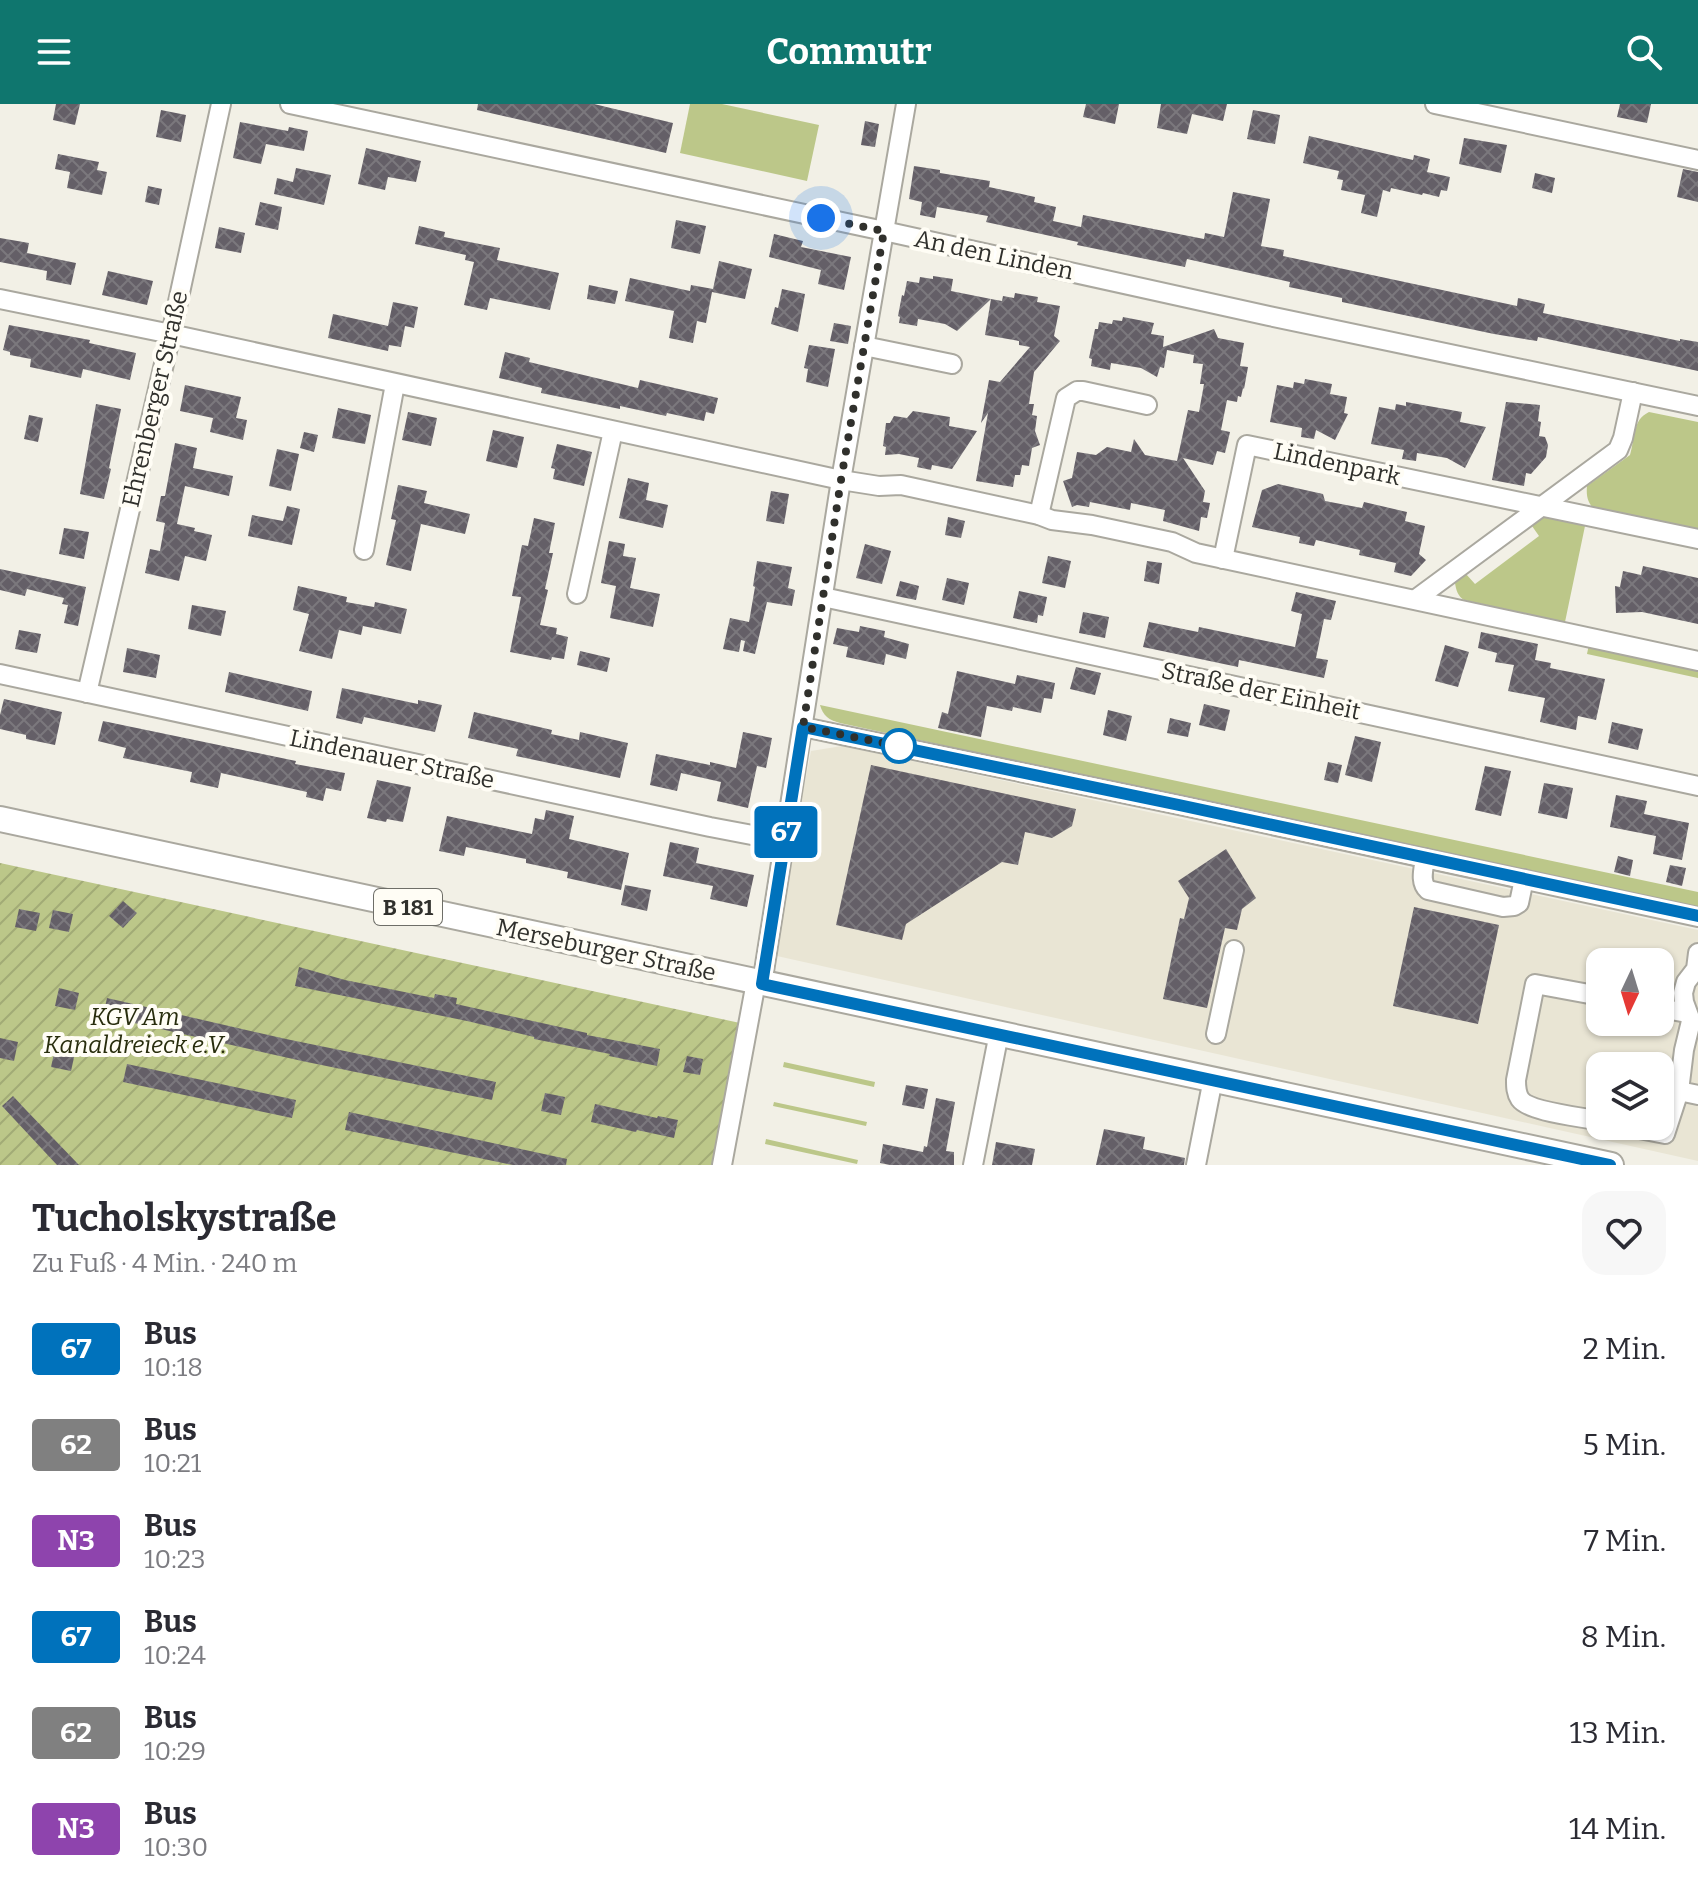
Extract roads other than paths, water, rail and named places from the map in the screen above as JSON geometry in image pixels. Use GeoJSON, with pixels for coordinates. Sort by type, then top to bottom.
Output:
{"type":"FeatureCollection","features":[{"type":"Feature","properties":{"kind":"main road","name":"Merseburger Straße"},"geometry":{"type":"LineString","coordinates":[[0,819],[1611,1165]]}},
{"type":"Feature","properties":{"kind":"street","name":"Ehrenberger Straße"},"geometry":{"type":"LineString","coordinates":[[87,693],[221,104]]}},
{"type":"Feature","properties":{"kind":"street","name":"An den Linden"},"geometry":{"type":"LineString","coordinates":[[290,104],[1698,406]]}},
{"type":"Feature","properties":{"kind":"street"},"geometry":{"type":"LineString","coordinates":[[722,1165],[784,841],[841,480],[906,104]]}},
{"type":"Feature","properties":{"kind":"street"},"geometry":{"type":"LineString","coordinates":[[1435,104],[1698,160]]}},
{"type":"Feature","properties":{"kind":"street"},"geometry":{"type":"LineString","coordinates":[[0,299],[841,480],[879,486],[901,485],[1052,520],[1172,542],[1196,553],[1698,661]]}},
{"type":"Feature","properties":{"kind":"street"},"geometry":{"type":"LineString","coordinates":[[864,346],[952,364]]}},
{"type":"Feature","properties":{"kind":"street"},"geometry":{"type":"LineString","coordinates":[[364,550],[395,384]]}},
{"type":"Feature","properties":{"kind":"street"},"geometry":{"type":"LineString","coordinates":[[1039,515],[1066,398],[1083,391],[1147,405]]}},
{"type":"Feature","properties":{"kind":"street"},"geometry":{"type":"LineString","coordinates":[[1416,599],[1618,450],[1633,392]]}},
{"type":"Feature","properties":{"kind":"street"},"geometry":{"type":"LineString","coordinates":[[577,594],[613,431]]}},
{"type":"Feature","properties":{"kind":"street","name":"Lindenpark"},"geometry":{"type":"LineString","coordinates":[[1223,559],[1247,445],[1698,539]]}},
{"type":"Feature","properties":{"kind":"street","name":"Straße der Einheit"},"geometry":{"type":"LineString","coordinates":[[823,597],[1698,786]]}},
{"type":"Feature","properties":{"kind":"street","name":"Lindenauer Straße"},"geometry":{"type":"LineString","coordinates":[[0,674],[784,841]]}},
{"type":"Feature","properties":{"kind":"street"},"geometry":{"type":"LineString","coordinates":[[803,727],[1698,917]]}},
{"type":"Feature","properties":{"kind":"street"},"geometry":{"type":"LineString","coordinates":[[1425,858],[1423,879],[1424,887],[1428,890],[1503,907],[1519,903],[1524,879]]}},
{"type":"Feature","properties":{"kind":"street"},"geometry":{"type":"LineString","coordinates":[[1216,1034],[1234,950]]}},
{"type":"Feature","properties":{"kind":"street"},"geometry":{"type":"LineString","coordinates":[[1674,1106],[1691,1021],[1683,993],[1698,960]]}},
{"type":"Feature","properties":{"kind":"street"},"geometry":{"type":"LineString","coordinates":[[1586,993],[1535,984],[1516,1091],[1521,1101],[1532,1107],[1586,1118]]}},
{"type":"Feature","properties":{"kind":"street"},"geometry":{"type":"LineString","coordinates":[[1674,1011],[1687,1013]]}},
{"type":"Feature","properties":{"kind":"street"},"geometry":{"type":"LineString","coordinates":[[973,1165],[999,1033]]}},
{"type":"Feature","properties":{"kind":"street"},"geometry":{"type":"LineString","coordinates":[[1196,1165],[1213,1079]]}},
{"type":"Feature","properties":{"kind":"street"},"geometry":{"type":"LineString","coordinates":[[1679,1091],[1698,1095]]}},
{"type":"Feature","properties":{"kind":"park label","name":"KGV Am Kanaldreieck e.V."},"geometry":{"type":"Point","coordinates":[135,1031]}}]}
